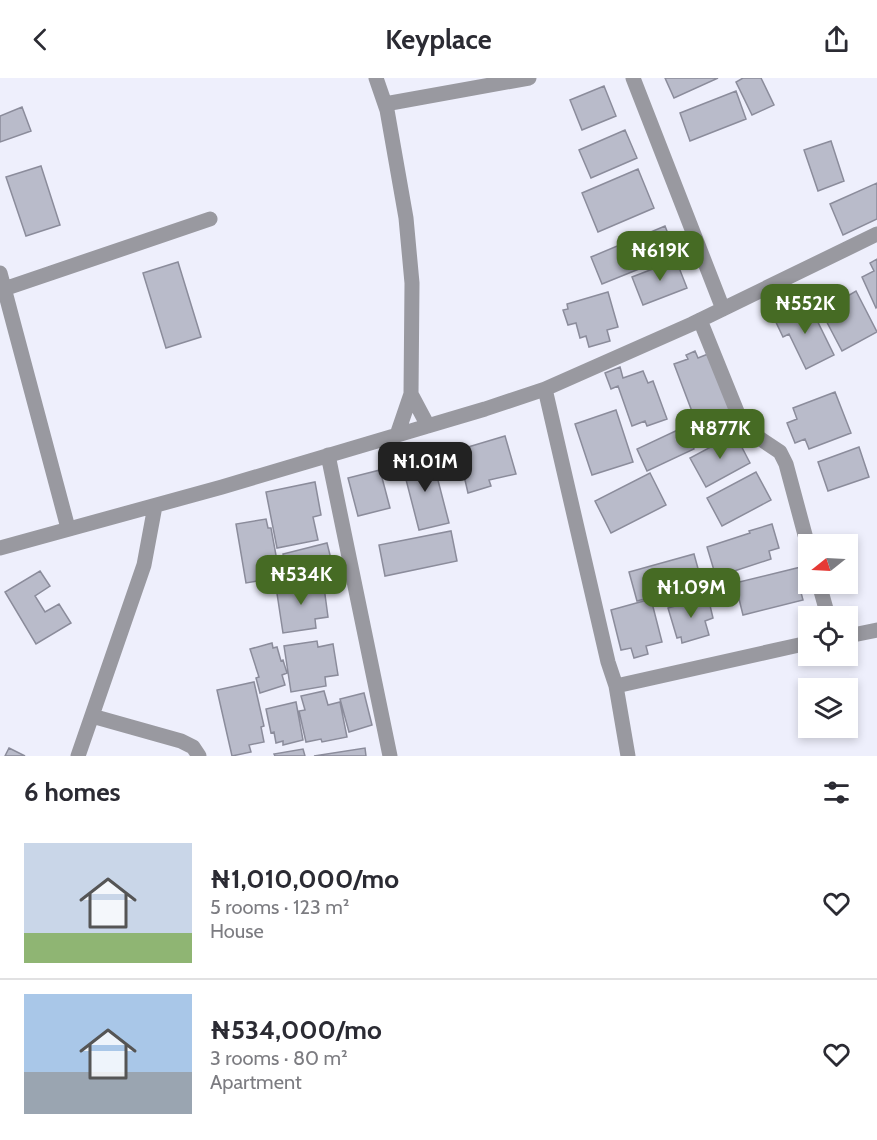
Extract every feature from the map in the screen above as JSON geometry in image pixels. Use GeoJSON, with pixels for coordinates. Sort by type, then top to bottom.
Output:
{"type":"FeatureCollection","features":[{"type":"Feature","properties":{"kind":"street"},"geometry":{"type":"LineString","coordinates":[[376,78],[385,104],[406,218],[412,283],[411,394],[397,435]]}},
{"type":"Feature","properties":{"kind":"street"},"geometry":{"type":"LineString","coordinates":[[385,104],[529,78]]}},
{"type":"Feature","properties":{"kind":"street"},"geometry":{"type":"LineString","coordinates":[[633,78],[723,309]]}},
{"type":"Feature","properties":{"kind":"street"},"geometry":{"type":"LineString","coordinates":[[4,289],[210,219]]}},
{"type":"Feature","properties":{"kind":"street"},"geometry":{"type":"LineString","coordinates":[[0,548],[155,506],[428,426],[545,389],[700,320],[877,234]]}},
{"type":"Feature","properties":{"kind":"street"},"geometry":{"type":"LineString","coordinates":[[0,273],[68,528]]}},
{"type":"Feature","properties":{"kind":"street"},"geometry":{"type":"LineString","coordinates":[[700,320],[740,419],[753,434],[780,452],[786,464],[805,534]]}},
{"type":"Feature","properties":{"kind":"street"},"geometry":{"type":"LineString","coordinates":[[545,389],[608,662],[616,686],[628,756]]}},
{"type":"Feature","properties":{"kind":"street"},"geometry":{"type":"LineString","coordinates":[[411,394],[428,426]]}},
{"type":"Feature","properties":{"kind":"street"},"geometry":{"type":"LineString","coordinates":[[328,455],[390,756]]}},
{"type":"Feature","properties":{"kind":"street"},"geometry":{"type":"LineString","coordinates":[[78,756],[144,565],[155,506]]}},
{"type":"Feature","properties":{"kind":"street"},"geometry":{"type":"LineString","coordinates":[[858,634],[877,630]]}},
{"type":"Feature","properties":{"kind":"street"},"geometry":{"type":"LineString","coordinates":[[616,686],[798,645]]}},
{"type":"Feature","properties":{"kind":"street"},"geometry":{"type":"LineString","coordinates":[[92,716],[181,741],[193,747],[199,756]]}},
{"type":"Feature","properties":{"kind":"building"},"geometry":{"type":"Polygon","coordinates":[[[665,78],[718,78],[674,98],[665,78]]]}},
{"type":"Feature","properties":{"kind":"building"},"geometry":{"type":"Polygon","coordinates":[[[743,78],[761,78],[774,105],[752,115],[736,82],[743,78]]]}},
{"type":"Feature","properties":{"kind":"building"},"geometry":{"type":"Polygon","coordinates":[[[604,86],[616,116],[582,130],[570,100],[604,86]]]}},
{"type":"Feature","properties":{"kind":"building"},"geometry":{"type":"Polygon","coordinates":[[[736,91],[746,119],[690,141],[680,113],[736,91]]]}},
{"type":"Feature","properties":{"kind":"building"},"geometry":{"type":"Polygon","coordinates":[[[22,107],[31,131],[0,142],[0,116],[22,107]]]}},
{"type":"Feature","properties":{"kind":"building"},"geometry":{"type":"Polygon","coordinates":[[[625,130],[637,158],[591,178],[579,150],[625,130]]]}},
{"type":"Feature","properties":{"kind":"building"},"geometry":{"type":"Polygon","coordinates":[[[831,141],[844,181],[818,191],[804,150],[831,141]]]}},
{"type":"Feature","properties":{"kind":"building"},"geometry":{"type":"Polygon","coordinates":[[[41,166],[60,225],[26,236],[6,177],[41,166]]]}},
{"type":"Feature","properties":{"kind":"building"},"geometry":{"type":"Polygon","coordinates":[[[638,169],[654,208],[598,232],[582,193],[638,169]]]}},
{"type":"Feature","properties":{"kind":"building"},"geometry":{"type":"Polygon","coordinates":[[[877,183],[877,219],[843,235],[830,204],[877,183]]]}},
{"type":"Feature","properties":{"kind":"building"},"geometry":{"type":"Polygon","coordinates":[[[665,226],[676,254],[602,284],[591,257],[665,226]]]}},
{"type":"Feature","properties":{"kind":"building"},"geometry":{"type":"Polygon","coordinates":[[[877,259],[876,308],[862,277],[874,271],[870,263],[877,259]]]}},
{"type":"Feature","properties":{"kind":"building"},"geometry":{"type":"Polygon","coordinates":[[[676,260],[687,288],[643,305],[632,277],[676,260]]]}},
{"type":"Feature","properties":{"kind":"building"},"geometry":{"type":"Polygon","coordinates":[[[178,262],[201,337],[166,348],[143,273],[178,262]]]}},
{"type":"Feature","properties":{"kind":"building"},"geometry":{"type":"Polygon","coordinates":[[[856,291],[877,332],[842,351],[821,311],[827,307],[823,299],[837,292],[841,300],[856,291]]]}},
{"type":"Feature","properties":{"kind":"building"},"geometry":{"type":"Polygon","coordinates":[[[608,292],[618,327],[607,330],[610,341],[589,347],[586,336],[580,338],[576,323],[568,325],[563,310],[568,309],[567,304],[608,292]]]}},
{"type":"Feature","properties":{"kind":"building"},"geometry":{"type":"Polygon","coordinates":[[[808,302],[834,355],[806,369],[789,334],[783,337],[774,318],[808,302]]]}},
{"type":"Feature","properties":{"kind":"building"},"geometry":{"type":"Polygon","coordinates":[[[695,351],[698,358],[708,354],[736,419],[704,431],[697,413],[693,414],[674,364],[688,359],[686,355],[695,351]]]}},
{"type":"Feature","properties":{"kind":"building"},"geometry":{"type":"Polygon","coordinates":[[[620,367],[623,378],[643,371],[648,383],[653,381],[667,419],[647,426],[645,421],[632,426],[618,386],[611,389],[605,373],[620,367]]]}},
{"type":"Feature","properties":{"kind":"building"},"geometry":{"type":"Polygon","coordinates":[[[835,392],[851,433],[809,449],[805,439],[795,443],[787,423],[797,419],[793,408],[835,392]]]}},
{"type":"Feature","properties":{"kind":"building"},"geometry":{"type":"Polygon","coordinates":[[[616,410],[633,462],[592,475],[575,424],[616,410]]]}},
{"type":"Feature","properties":{"kind":"building"},"geometry":{"type":"Polygon","coordinates":[[[684,427],[694,449],[647,471],[637,449],[684,427]]]}},
{"type":"Feature","properties":{"kind":"building"},"geometry":{"type":"Polygon","coordinates":[[[735,434],[750,463],[706,487],[690,458],[735,434]]]}},
{"type":"Feature","properties":{"kind":"building"},"geometry":{"type":"Polygon","coordinates":[[[505,436],[516,474],[489,480],[491,486],[468,493],[458,450],[505,436]]]}},
{"type":"Feature","properties":{"kind":"building"},"geometry":{"type":"Polygon","coordinates":[[[859,447],[869,477],[828,491],[818,462],[859,447]]]}},
{"type":"Feature","properties":{"kind":"building"},"geometry":{"type":"Polygon","coordinates":[[[432,457],[449,523],[419,530],[402,464],[432,457]]]}},
{"type":"Feature","properties":{"kind":"building"},"geometry":{"type":"Polygon","coordinates":[[[380,470],[390,508],[358,516],[348,478],[380,470]]]}},
{"type":"Feature","properties":{"kind":"building"},"geometry":{"type":"Polygon","coordinates":[[[756,472],[771,500],[722,526],[707,498],[756,472]]]}},
{"type":"Feature","properties":{"kind":"building"},"geometry":{"type":"Polygon","coordinates":[[[650,473],[666,505],[611,533],[595,501],[650,473]]]}},
{"type":"Feature","properties":{"kind":"building"},"geometry":{"type":"Polygon","coordinates":[[[315,482],[321,515],[313,517],[318,540],[277,548],[266,492],[315,482]]]}},
{"type":"Feature","properties":{"kind":"building"},"geometry":{"type":"Polygon","coordinates":[[[266,519],[268,528],[271,528],[280,577],[285,576],[287,585],[275,587],[274,578],[246,583],[236,524],[266,519]]]}},
{"type":"Feature","properties":{"kind":"building"},"geometry":{"type":"Polygon","coordinates":[[[772,524],[779,548],[769,551],[771,559],[716,577],[707,547],[772,524]]]}},
{"type":"Feature","properties":{"kind":"building"},"geometry":{"type":"Polygon","coordinates":[[[451,531],[457,561],[385,576],[379,545],[451,531]]]}},
{"type":"Feature","properties":{"kind":"building"},"geometry":{"type":"Polygon","coordinates":[[[327,543],[334,571],[290,582],[283,554],[327,543]]]}},
{"type":"Feature","properties":{"kind":"building"},"geometry":{"type":"Polygon","coordinates":[[[694,554],[702,583],[637,601],[629,572],[694,554]]]}},
{"type":"Feature","properties":{"kind":"building"},"geometry":{"type":"Polygon","coordinates":[[[798,568],[798,594],[801,594],[803,600],[743,615],[735,583],[798,568]]]}},
{"type":"Feature","properties":{"kind":"building"},"geometry":{"type":"Polygon","coordinates":[[[40,571],[50,586],[35,596],[45,612],[59,604],[71,623],[36,644],[5,592],[40,571]]]}},
{"type":"Feature","properties":{"kind":"building"},"geometry":{"type":"Polygon","coordinates":[[[314,582],[315,588],[324,587],[328,617],[315,619],[316,628],[283,633],[276,587],[314,582]]]}},
{"type":"Feature","properties":{"kind":"building"},"geometry":{"type":"Polygon","coordinates":[[[708,597],[713,618],[705,621],[709,635],[682,643],[681,637],[677,638],[668,608],[708,597]]]}},
{"type":"Feature","properties":{"kind":"building"},"geometry":{"type":"Polygon","coordinates":[[[651,599],[662,642],[646,646],[648,654],[634,658],[631,648],[621,650],[611,610],[651,599]]]}},
{"type":"Feature","properties":{"kind":"building"},"geometry":{"type":"Polygon","coordinates":[[[317,641],[318,647],[333,644],[338,675],[325,677],[326,686],[291,692],[284,646],[317,641]]]}},
{"type":"Feature","properties":{"kind":"building"},"geometry":{"type":"Polygon","coordinates":[[[272,643],[273,648],[277,647],[281,661],[283,660],[287,673],[282,675],[285,685],[260,693],[256,678],[259,677],[250,649],[272,643]]]}},
{"type":"Feature","properties":{"kind":"building"},"geometry":{"type":"Polygon","coordinates":[[[254,682],[264,726],[261,727],[264,742],[249,745],[251,752],[232,756],[217,690],[254,682]]]}},
{"type":"Feature","properties":{"kind":"building"},"geometry":{"type":"Polygon","coordinates":[[[324,691],[328,705],[340,702],[347,737],[322,742],[321,739],[306,742],[299,711],[305,710],[301,696],[324,691]]]}},
{"type":"Feature","properties":{"kind":"building"},"geometry":{"type":"Polygon","coordinates":[[[364,693],[372,725],[349,732],[340,699],[364,693]]]}},
{"type":"Feature","properties":{"kind":"building"},"geometry":{"type":"Polygon","coordinates":[[[296,702],[303,740],[283,745],[283,741],[276,743],[274,732],[271,733],[266,709],[296,702]]]}},
{"type":"Feature","properties":{"kind":"building"},"geometry":{"type":"Polygon","coordinates":[[[9,748],[25,756],[5,756],[9,748]]]}},
{"type":"Feature","properties":{"kind":"building"},"geometry":{"type":"Polygon","coordinates":[[[365,748],[366,756],[314,756],[365,748]]]}},
{"type":"Feature","properties":{"kind":"building"},"geometry":{"type":"Polygon","coordinates":[[[303,749],[305,756],[275,756],[274,754],[303,749]]]}}]}
